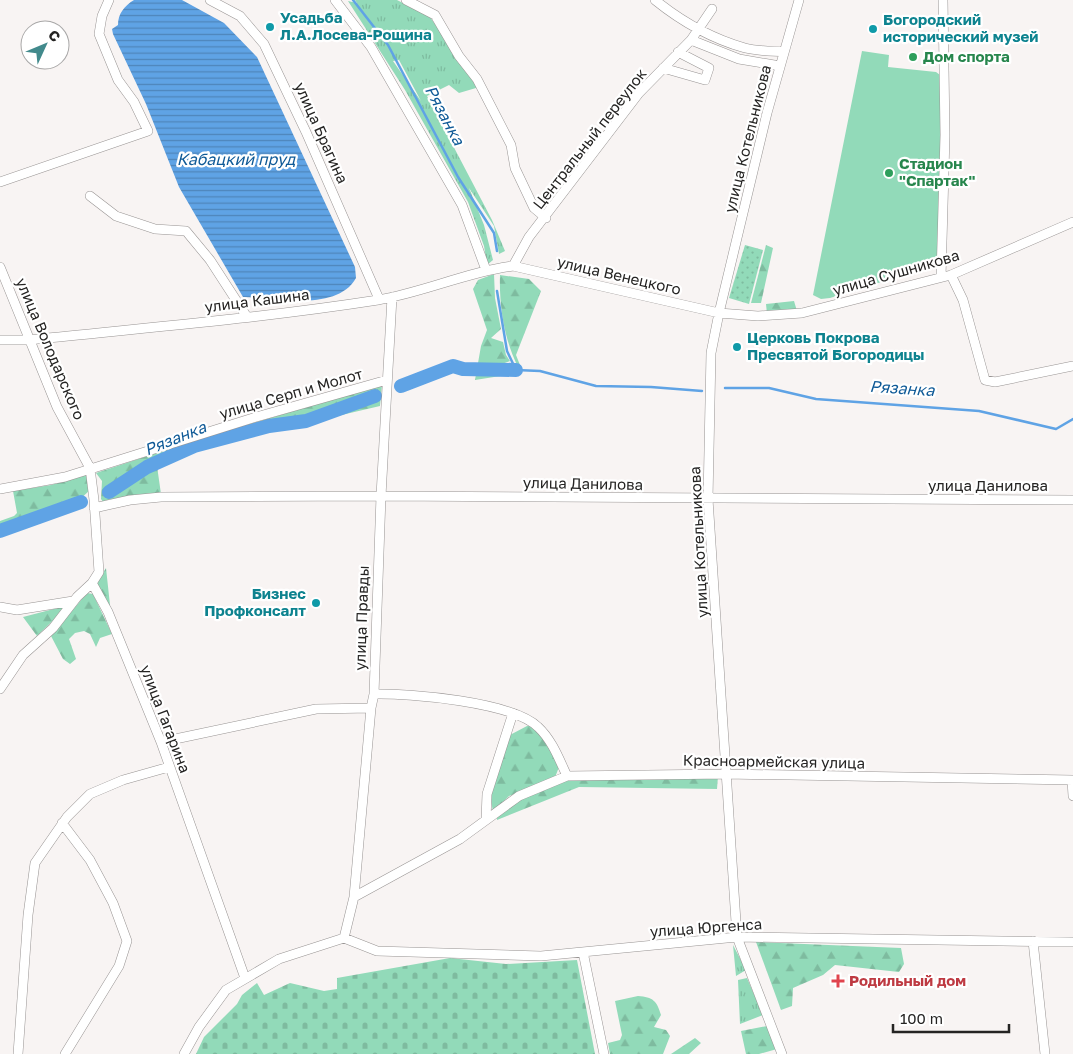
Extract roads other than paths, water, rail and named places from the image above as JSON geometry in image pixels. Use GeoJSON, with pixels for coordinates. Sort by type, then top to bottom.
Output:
{"type":"FeatureCollection","features":[{"type":"Feature","properties":{"kind":"street"},"geometry":{"type":"LineString","coordinates":[[0,182],[148,131],[134,102],[118,80],[99,34],[102,16],[109,0]]}},
{"type":"Feature","properties":{"kind":"street","name":"улица Брагина"},"geometry":{"type":"LineString","coordinates":[[210,0],[240,16],[264,44],[306,132],[378,299]]}},
{"type":"Feature","properties":{"kind":"street"},"geometry":{"type":"LineString","coordinates":[[335,0],[371,47],[462,205],[486,270]]}},
{"type":"Feature","properties":{"kind":"street"},"geometry":{"type":"LineString","coordinates":[[406,0],[435,14],[459,56],[477,79],[512,145],[515,168],[534,208],[546,218]]}},
{"type":"Feature","properties":{"kind":"street"},"geometry":{"type":"LineString","coordinates":[[655,0],[671,13],[700,29],[745,48],[784,52]]}},
{"type":"Feature","properties":{"kind":"street","name":"улица Котельникова"},"geometry":{"type":"LineString","coordinates":[[782,1054],[737,937],[708,499],[711,353],[780,66],[799,0]]}},
{"type":"Feature","properties":{"kind":"street"},"geometry":{"type":"LineString","coordinates":[[941,277],[946,117],[943,0]]}},
{"type":"Feature","properties":{"kind":"street","name":"Центральный переулок"},"geometry":{"type":"LineString","coordinates":[[513,266],[529,237],[546,218],[640,93],[691,40],[712,9]]}},
{"type":"Feature","properties":{"kind":"street"},"geometry":{"type":"LineString","coordinates":[[691,40],[739,59],[780,66]]}},
{"type":"Feature","properties":{"kind":"street"},"geometry":{"type":"LineString","coordinates":[[663,68],[705,80],[709,68],[678,52]]}},
{"type":"Feature","properties":{"kind":"street"},"geometry":{"type":"LineString","coordinates":[[90,196],[116,216],[155,229],[186,231],[210,260],[247,317]]}},
{"type":"Feature","properties":{"kind":"street","name":"улица Сушникова"},"geometry":{"type":"LineString","coordinates":[[719,314],[758,316],[802,313],[951,275],[1073,222]]}},
{"type":"Feature","properties":{"kind":"street","name":"улица Кашина"},"geometry":{"type":"LineString","coordinates":[[0,340],[29,340],[247,317],[378,299],[486,270],[513,266]]}},
{"type":"Feature","properties":{"kind":"street","name":"улица Венецкого"},"geometry":{"type":"LineString","coordinates":[[513,266],[719,314]]}},
{"type":"Feature","properties":{"kind":"street","name":"улица Володарского"},"geometry":{"type":"LineString","coordinates":[[0,267],[57,407],[90,468]]}},
{"type":"Feature","properties":{"kind":"street"},"geometry":{"type":"LineString","coordinates":[[951,275],[963,300],[986,380],[995,382],[1073,366]]}},
{"type":"Feature","properties":{"kind":"street","name":"улица Правды"},"geometry":{"type":"LineString","coordinates":[[344,938],[354,898],[371,708],[374,694],[381,496],[392,296]]}},
{"type":"Feature","properties":{"kind":"street","name":"улица Серп и Молот"},"geometry":{"type":"LineString","coordinates":[[0,489],[65,477],[387,380]]}},
{"type":"Feature","properties":{"kind":"street"},"geometry":{"type":"LineString","coordinates":[[0,689],[23,655],[53,628],[73,602],[92,583],[99,572],[90,468]]}},
{"type":"Feature","properties":{"kind":"street","name":"улица Данилова"},"geometry":{"type":"LineString","coordinates":[[94,508],[130,500],[161,497],[381,496],[1073,500]]}},
{"type":"Feature","properties":{"kind":"street","name":"улица Гагарина"},"geometry":{"type":"LineString","coordinates":[[92,583],[108,612],[161,742],[245,978]]}},
{"type":"Feature","properties":{"kind":"street"},"geometry":{"type":"LineString","coordinates":[[0,607],[16,610],[73,602]]}},
{"type":"Feature","properties":{"kind":"street"},"geometry":{"type":"LineString","coordinates":[[374,694],[450,699],[513,713],[537,726],[551,744],[567,776]]}},
{"type":"Feature","properties":{"kind":"street"},"geometry":{"type":"LineString","coordinates":[[161,742],[316,708],[371,708]]}},
{"type":"Feature","properties":{"kind":"street"},"geometry":{"type":"LineString","coordinates":[[486,820],[487,794],[513,713]]}},
{"type":"Feature","properties":{"kind":"street"},"geometry":{"type":"LineString","coordinates":[[18,1054],[28,915],[35,863],[62,823],[90,794],[123,780],[170,767]]}},
{"type":"Feature","properties":{"kind":"street","name":"Красноармейская улица"},"geometry":{"type":"LineString","coordinates":[[354,898],[460,840],[519,796],[567,776],[726,774],[1073,780]]}},
{"type":"Feature","properties":{"kind":"street"},"geometry":{"type":"LineString","coordinates":[[1073,780],[1073,796]]}},
{"type":"Feature","properties":{"kind":"street"},"geometry":{"type":"LineString","coordinates":[[62,823],[90,860],[113,903],[127,941],[119,966],[65,1054]]}},
{"type":"Feature","properties":{"kind":"street","name":"улица Юргенса"},"geometry":{"type":"LineString","coordinates":[[344,938],[377,950],[542,956],[737,937],[1073,942]]}},
{"type":"Feature","properties":{"kind":"street"},"geometry":{"type":"LineString","coordinates":[[184,1054],[199,1027],[226,990],[279,959],[344,938]]}},
{"type":"Feature","properties":{"kind":"street"},"geometry":{"type":"LineString","coordinates":[[1033,941],[1045,1054]]}},
{"type":"Feature","properties":{"kind":"street"},"geometry":{"type":"LineString","coordinates":[[583,952],[604,1054]]}},
{"type":"Feature","properties":{"kind":"water","name":"Кабацкий пруд"},"geometry":{"type":"Polygon","coordinates":[[[134,0],[182,0],[224,23],[257,57],[355,267],[356,278],[347,289],[321,299],[305,301],[243,297],[179,187],[146,104],[113,34],[112,29],[118,25],[122,11],[134,0]]]}},
{"type":"Feature","properties":{"kind":"waterway","name":"Рязанка"},"geometry":{"type":"LineString","coordinates":[[353,0],[388,45],[458,177],[494,233],[497,251]]}},
{"type":"Feature","properties":{"kind":"waterway","name":"Рязанка"},"geometry":{"type":"LineString","coordinates":[[497,291],[507,351],[516,370],[540,371],[596,386],[651,387],[702,391]]}},
{"type":"Feature","properties":{"kind":"waterway","name":"Рязанка"},"geometry":{"type":"LineString","coordinates":[[401,386],[453,366],[463,369],[516,370]]}},
{"type":"Feature","properties":{"kind":"waterway","name":"Рязанка"},"geometry":{"type":"LineString","coordinates":[[725,388],[769,388],[816,399],[979,411],[1056,429],[1073,419]]}},
{"type":"Feature","properties":{"kind":"waterway","name":"Рязанка"},"geometry":{"type":"LineString","coordinates":[[109,492],[147,467],[194,446],[269,426],[306,421],[375,396]]}},
{"type":"Feature","properties":{"kind":"waterway","name":"Рязанка"},"geometry":{"type":"LineString","coordinates":[[0,531],[81,502]]}},
{"type":"Feature","properties":{"kind":"place","name":"Усадьба Л.А.Лосева-Рощина"},"geometry":{"type":"Point","coordinates":[270,27]}},
{"type":"Feature","properties":{"kind":"place","name":"Богородский исторический музей"},"geometry":{"type":"Point","coordinates":[873,29]}},
{"type":"Feature","properties":{"kind":"place","name":"Дом спорта"},"geometry":{"type":"Point","coordinates":[913,57]}},
{"type":"Feature","properties":{"kind":"place","name":"Стадион \"Спартак\""},"geometry":{"type":"Point","coordinates":[889,173]}},
{"type":"Feature","properties":{"kind":"place","name":"Церковь Покрова Пресвятой Богородицы"},"geometry":{"type":"Point","coordinates":[737,347]}},
{"type":"Feature","properties":{"kind":"place","name":"Бизнес Профконсалт"},"geometry":{"type":"Point","coordinates":[316,603]}},
{"type":"Feature","properties":{"kind":"place","name":"Родильный дом"},"geometry":{"type":"Point","coordinates":[838,981]}}]}
